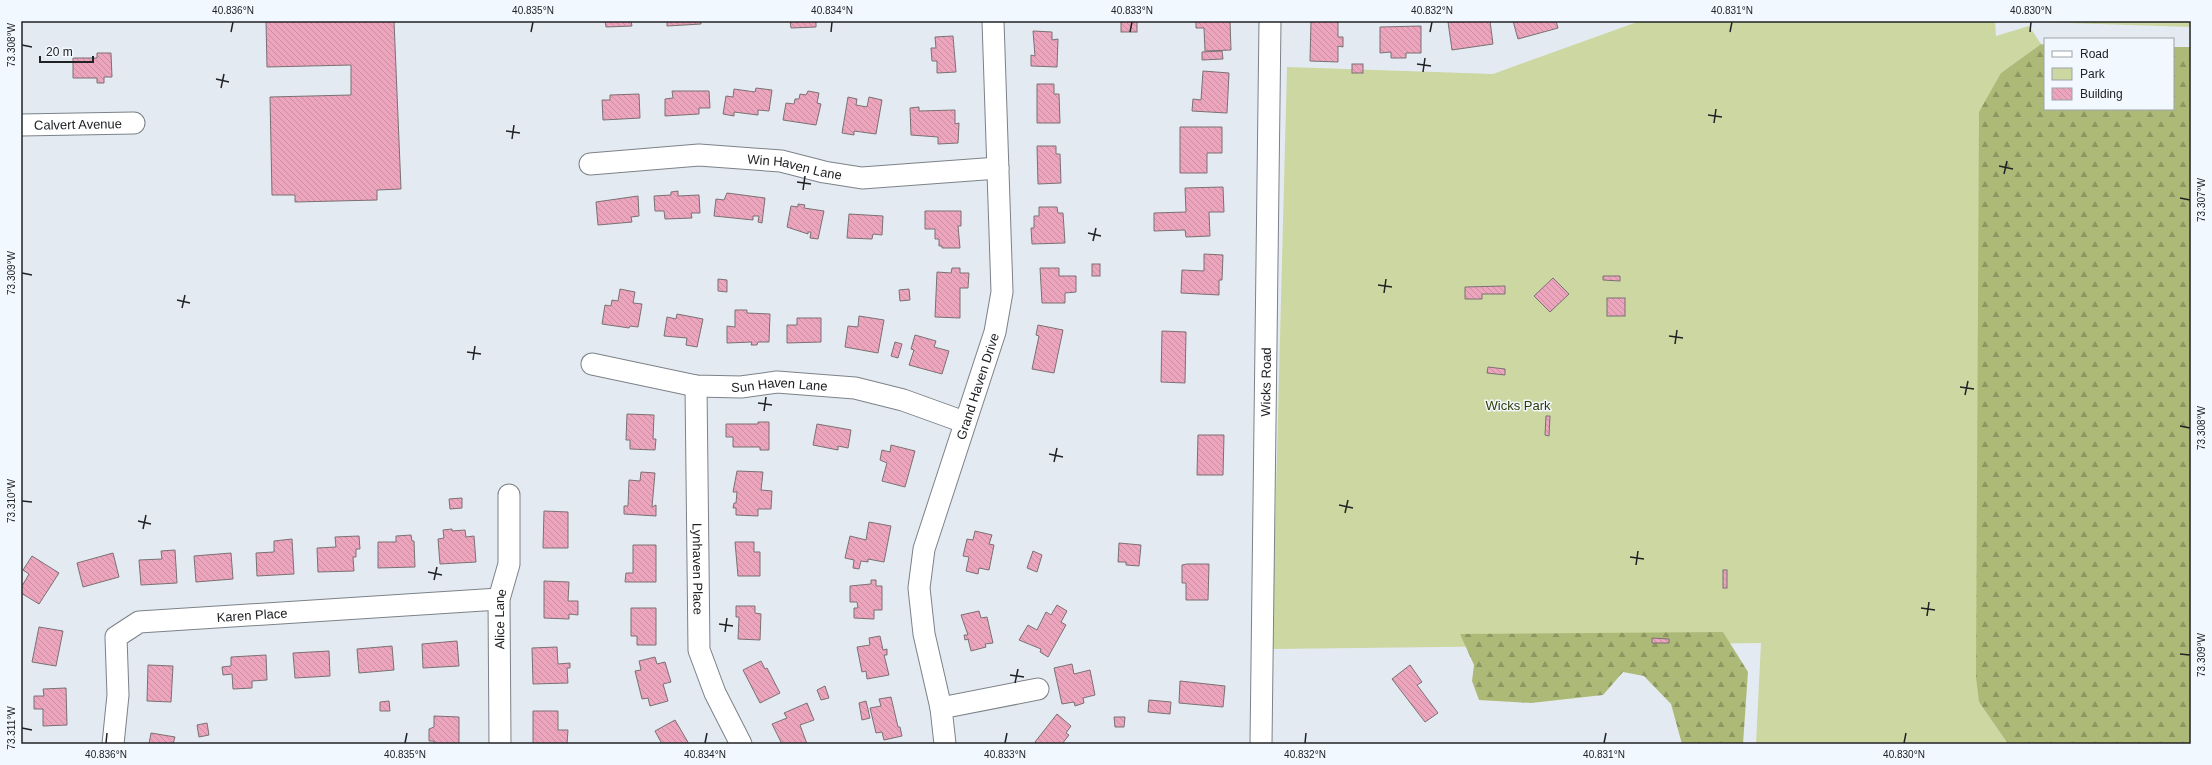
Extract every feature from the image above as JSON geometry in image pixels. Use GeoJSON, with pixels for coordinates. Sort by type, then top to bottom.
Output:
{"type":"FeatureCollection","features":[{"type":"Feature","properties":{"kind":"street","name":"Grand Haven Drive"},"geometry":{"type":"LineString","coordinates":[[945,744],[942,708],[924,634],[919,588],[924,549],[964,422],[995,332],[1002,292],[993,21]]}},
{"type":"Feature","properties":{"kind":"street","name":"Wicks Road"},"geometry":{"type":"LineString","coordinates":[[1261,744],[1270,21]]}},
{"type":"Feature","properties":{"kind":"street","name":"Calvert Avenue"},"geometry":{"type":"LineString","coordinates":[[21,125],[134,123]]}},
{"type":"Feature","properties":{"kind":"street","name":"Win Haven Lane"},"geometry":{"type":"LineString","coordinates":[[590,164],[700,155],[781,161],[824,172],[862,178],[998,168]]}},
{"type":"Feature","properties":{"kind":"street","name":"Sun Haven Lane"},"geometry":{"type":"LineString","coordinates":[[592,364],[633,371],[696,386],[741,387],[777,382],[855,388],[903,400],[964,422]]}},
{"type":"Feature","properties":{"kind":"street","name":"Lynhaven Place"},"geometry":{"type":"LineString","coordinates":[[696,386],[699,650],[715,693],[741,744]]}},
{"type":"Feature","properties":{"kind":"street","name":"Alice Lane"},"geometry":{"type":"LineString","coordinates":[[500,744],[499,599],[509,564],[509,495]]}},
{"type":"Feature","properties":{"kind":"street","name":"Karen Place"},"geometry":{"type":"LineString","coordinates":[[113,744],[118,695],[116,638],[139,622],[499,599]]}},
{"type":"Feature","properties":{"kind":"street"},"geometry":{"type":"LineString","coordinates":[[942,708],[1038,689]]}},
{"type":"Feature","properties":{"kind":"green space","name":"Wicks Park"},"geometry":{"type":"Polygon","coordinates":[[[1640,21],[1995,21],[1996,36],[2029,26],[2041,44],[2001,73],[1979,702],[2008,744],[1756,744],[1761,643],[1272,649],[1287,67],[1493,74],[1640,21]]]}},
{"type":"Feature","properties":{"kind":"green space"},"geometry":{"type":"Polygon","coordinates":[[[2035,21],[2191,21],[2191,27],[2036,22],[2035,21]]]}},
{"type":"Feature","properties":{"kind":"green space"},"geometry":{"type":"Polygon","coordinates":[[[2041,44],[2044,45],[2044,110],[2174,110],[2174,47],[2191,47],[2191,744],[2008,744],[1979,702],[1976,677],[1979,112],[2001,73],[2041,44]]]}},
{"type":"Feature","properties":{"kind":"green space"},"geometry":{"type":"Polygon","coordinates":[[[1723,632],[1748,672],[1743,744],[1682,744],[1671,704],[1644,676],[1623,672],[1603,695],[1531,703],[1479,700],[1472,681],[1474,665],[1460,634],[1723,632]]]}},
{"type":"Feature","properties":{"kind":"building"},"geometry":{"type":"Polygon","coordinates":[[[266,21],[394,21],[401,189],[377,190],[377,200],[295,202],[295,195],[272,195],[270,97],[351,95],[351,65],[267,67],[266,21]]]}},
{"type":"Feature","properties":{"kind":"building"},"geometry":{"type":"Polygon","coordinates":[[[605,21],[631,21],[632,26],[606,27],[605,21]]]}},
{"type":"Feature","properties":{"kind":"building"},"geometry":{"type":"Polygon","coordinates":[[[667,21],[701,21],[701,24],[667,26],[667,21]]]}},
{"type":"Feature","properties":{"kind":"building"},"geometry":{"type":"Polygon","coordinates":[[[790,21],[816,21],[816,27],[791,28],[790,21]]]}},
{"type":"Feature","properties":{"kind":"building"},"geometry":{"type":"Polygon","coordinates":[[[1121,21],[1137,21],[1137,32],[1121,32],[1121,21]]]}},
{"type":"Feature","properties":{"kind":"building"},"geometry":{"type":"Polygon","coordinates":[[[1196,21],[1230,21],[1231,50],[1205,51],[1204,28],[1196,28],[1196,21]]]}},
{"type":"Feature","properties":{"kind":"building"},"geometry":{"type":"Polygon","coordinates":[[[1311,21],[1338,21],[1338,37],[1343,37],[1343,47],[1338,46],[1338,62],[1310,61],[1311,21]]]}},
{"type":"Feature","properties":{"kind":"building"},"geometry":{"type":"Polygon","coordinates":[[[1490,21],[1493,44],[1452,50],[1448,22],[1490,21]]]}},
{"type":"Feature","properties":{"kind":"building"},"geometry":{"type":"Polygon","coordinates":[[[1513,21],[1556,21],[1558,28],[1518,39],[1513,21]]]}},
{"type":"Feature","properties":{"kind":"building"},"geometry":{"type":"Polygon","coordinates":[[[1421,26],[1421,53],[1406,53],[1406,58],[1391,58],[1391,52],[1380,53],[1380,27],[1421,26]]]}},
{"type":"Feature","properties":{"kind":"building"},"geometry":{"type":"Polygon","coordinates":[[[1033,31],[1052,32],[1052,40],[1058,39],[1057,67],[1031,66],[1031,55],[1035,56],[1033,31]]]}},
{"type":"Feature","properties":{"kind":"building"},"geometry":{"type":"Polygon","coordinates":[[[953,36],[956,72],[937,73],[937,61],[932,61],[931,48],[936,48],[935,37],[953,36]]]}},
{"type":"Feature","properties":{"kind":"building"},"geometry":{"type":"Polygon","coordinates":[[[1222,51],[1223,59],[1202,60],[1202,52],[1222,51]]]}},
{"type":"Feature","properties":{"kind":"building"},"geometry":{"type":"Polygon","coordinates":[[[97,53],[111,53],[112,77],[104,77],[104,83],[97,83],[97,78],[73,78],[73,58],[97,58],[97,53]]]}},
{"type":"Feature","properties":{"kind":"building"},"geometry":{"type":"Polygon","coordinates":[[[1352,64],[1363,64],[1363,73],[1352,73],[1352,64]]]}},
{"type":"Feature","properties":{"kind":"building"},"geometry":{"type":"Polygon","coordinates":[[[1203,71],[1229,73],[1227,113],[1192,111],[1193,99],[1201,100],[1203,71]]]}},
{"type":"Feature","properties":{"kind":"building"},"geometry":{"type":"Polygon","coordinates":[[[1037,84],[1054,84],[1054,94],[1059,94],[1060,123],[1037,123],[1037,84]]]}},
{"type":"Feature","properties":{"kind":"building"},"geometry":{"type":"Polygon","coordinates":[[[756,88],[772,90],[769,111],[758,110],[758,115],[734,112],[734,116],[723,114],[726,96],[733,97],[734,89],[755,92],[756,88]]]}},
{"type":"Feature","properties":{"kind":"building"},"geometry":{"type":"Polygon","coordinates":[[[672,91],[709,91],[710,108],[699,108],[699,114],[665,116],[665,99],[673,98],[672,91]]]}},
{"type":"Feature","properties":{"kind":"building"},"geometry":{"type":"Polygon","coordinates":[[[808,91],[819,93],[817,103],[821,104],[816,125],[783,120],[786,103],[794,104],[795,99],[799,99],[800,94],[806,95],[808,91]]]}},
{"type":"Feature","properties":{"kind":"building"},"geometry":{"type":"Polygon","coordinates":[[[639,94],[640,118],[603,120],[602,100],[610,100],[610,95],[639,94]]]}},
{"type":"Feature","properties":{"kind":"building"},"geometry":{"type":"Polygon","coordinates":[[[848,97],[857,99],[856,105],[867,107],[869,97],[882,100],[876,134],[854,131],[854,135],[842,133],[848,97]]]}},
{"type":"Feature","properties":{"kind":"building"},"geometry":{"type":"Polygon","coordinates":[[[919,107],[919,111],[955,110],[955,124],[959,123],[958,143],[938,144],[938,137],[911,135],[910,108],[919,107]]]}},
{"type":"Feature","properties":{"kind":"building"},"geometry":{"type":"Polygon","coordinates":[[[1180,127],[1222,127],[1222,153],[1207,153],[1207,173],[1180,173],[1180,127]]]}},
{"type":"Feature","properties":{"kind":"building"},"geometry":{"type":"Polygon","coordinates":[[[1037,146],[1056,146],[1056,154],[1060,154],[1061,183],[1038,184],[1037,146]]]}},
{"type":"Feature","properties":{"kind":"building"},"geometry":{"type":"Polygon","coordinates":[[[1223,187],[1224,212],[1209,212],[1210,236],[1186,237],[1185,230],[1154,231],[1154,213],[1186,212],[1185,188],[1223,187]]]}},
{"type":"Feature","properties":{"kind":"building"},"geometry":{"type":"Polygon","coordinates":[[[678,191],[678,196],[699,195],[700,213],[691,213],[692,218],[665,219],[664,211],[655,211],[654,196],[671,195],[671,192],[678,191]]]}},
{"type":"Feature","properties":{"kind":"building"},"geometry":{"type":"Polygon","coordinates":[[[727,193],[765,198],[762,223],[758,222],[759,216],[753,216],[753,220],[714,216],[716,199],[724,200],[727,193]]]}},
{"type":"Feature","properties":{"kind":"building"},"geometry":{"type":"Polygon","coordinates":[[[638,196],[639,216],[631,217],[632,222],[598,225],[596,202],[638,196]]]}},
{"type":"Feature","properties":{"kind":"building"},"geometry":{"type":"Polygon","coordinates":[[[798,204],[805,205],[804,208],[824,211],[818,239],[810,238],[811,232],[808,232],[808,234],[787,227],[791,206],[798,207],[798,204]]]}},
{"type":"Feature","properties":{"kind":"building"},"geometry":{"type":"Polygon","coordinates":[[[1039,207],[1057,207],[1058,213],[1063,213],[1065,243],[1032,244],[1031,228],[1034,228],[1034,216],[1039,216],[1039,207]]]}},
{"type":"Feature","properties":{"kind":"building"},"geometry":{"type":"Polygon","coordinates":[[[925,211],[961,211],[961,226],[958,226],[960,248],[942,248],[942,246],[939,246],[939,239],[935,239],[935,229],[925,229],[925,211]]]}},
{"type":"Feature","properties":{"kind":"building"},"geometry":{"type":"Polygon","coordinates":[[[849,214],[883,216],[882,235],[873,234],[872,239],[847,238],[849,214]]]}},
{"type":"Feature","properties":{"kind":"building"},"geometry":{"type":"Polygon","coordinates":[[[1204,254],[1223,255],[1222,280],[1219,280],[1219,295],[1181,293],[1182,270],[1204,271],[1204,254]]]}},
{"type":"Feature","properties":{"kind":"building"},"geometry":{"type":"Polygon","coordinates":[[[1092,264],[1100,264],[1100,276],[1092,276],[1092,264]]]}},
{"type":"Feature","properties":{"kind":"building"},"geometry":{"type":"Polygon","coordinates":[[[952,268],[960,268],[960,273],[969,273],[968,288],[960,288],[960,318],[935,317],[937,272],[951,273],[952,268]]]}},
{"type":"Feature","properties":{"kind":"building"},"geometry":{"type":"Polygon","coordinates":[[[1040,268],[1059,268],[1059,276],[1076,276],[1076,292],[1065,293],[1065,303],[1042,303],[1040,268]]]}},
{"type":"Feature","properties":{"kind":"building"},"geometry":{"type":"Polygon","coordinates":[[[1603,276],[1620,276],[1620,281],[1603,280],[1603,276]]]}},
{"type":"Feature","properties":{"kind":"building"},"geometry":{"type":"Polygon","coordinates":[[[1553,278],[1569,294],[1550,312],[1534,296],[1553,278]]]}},
{"type":"Feature","properties":{"kind":"building"},"geometry":{"type":"Polygon","coordinates":[[[718,279],[727,280],[727,292],[718,291],[718,279]]]}},
{"type":"Feature","properties":{"kind":"building"},"geometry":{"type":"Polygon","coordinates":[[[1505,286],[1505,294],[1482,294],[1482,299],[1465,299],[1465,287],[1505,286]]]}},
{"type":"Feature","properties":{"kind":"building"},"geometry":{"type":"Polygon","coordinates":[[[620,289],[635,292],[633,303],[642,304],[638,327],[630,326],[629,328],[602,324],[605,305],[611,306],[612,300],[618,301],[620,289]]]}},
{"type":"Feature","properties":{"kind":"building"},"geometry":{"type":"Polygon","coordinates":[[[909,289],[910,300],[900,301],[899,290],[909,289]]]}},
{"type":"Feature","properties":{"kind":"building"},"geometry":{"type":"Polygon","coordinates":[[[1607,298],[1625,298],[1625,316],[1607,316],[1607,298]]]}},
{"type":"Feature","properties":{"kind":"building"},"geometry":{"type":"Polygon","coordinates":[[[735,310],[747,310],[747,313],[770,314],[769,342],[758,342],[757,345],[751,345],[752,342],[727,343],[727,326],[735,327],[735,310]]]}},
{"type":"Feature","properties":{"kind":"building"},"geometry":{"type":"Polygon","coordinates":[[[677,314],[703,319],[697,347],[686,345],[687,338],[664,336],[667,317],[676,319],[677,314]]]}},
{"type":"Feature","properties":{"kind":"building"},"geometry":{"type":"Polygon","coordinates":[[[859,316],[884,320],[878,353],[845,347],[848,326],[858,327],[859,316]]]}},
{"type":"Feature","properties":{"kind":"building"},"geometry":{"type":"Polygon","coordinates":[[[797,318],[821,318],[821,342],[787,343],[787,325],[797,325],[797,318]]]}},
{"type":"Feature","properties":{"kind":"building"},"geometry":{"type":"Polygon","coordinates":[[[1038,325],[1063,330],[1054,373],[1032,369],[1039,336],[1036,335],[1038,325]]]}},
{"type":"Feature","properties":{"kind":"building"},"geometry":{"type":"Polygon","coordinates":[[[1162,331],[1186,332],[1185,383],[1161,382],[1162,331]]]}},
{"type":"Feature","properties":{"kind":"building"},"geometry":{"type":"Polygon","coordinates":[[[915,335],[936,341],[934,347],[949,351],[942,374],[909,365],[914,350],[911,349],[915,335]]]}},
{"type":"Feature","properties":{"kind":"building"},"geometry":{"type":"Polygon","coordinates":[[[895,342],[902,344],[898,358],[891,356],[895,342]]]}},
{"type":"Feature","properties":{"kind":"building"},"geometry":{"type":"Polygon","coordinates":[[[1488,367],[1505,369],[1505,375],[1487,373],[1488,367]]]}},
{"type":"Feature","properties":{"kind":"building"},"geometry":{"type":"Polygon","coordinates":[[[627,414],[654,415],[653,439],[656,439],[655,450],[630,449],[630,440],[626,440],[627,414]]]}},
{"type":"Feature","properties":{"kind":"building"},"geometry":{"type":"Polygon","coordinates":[[[1546,416],[1550,416],[1549,436],[1545,435],[1546,416]]]}},
{"type":"Feature","properties":{"kind":"building"},"geometry":{"type":"Polygon","coordinates":[[[758,422],[769,422],[769,450],[760,450],[760,447],[733,447],[733,437],[726,437],[726,424],[758,424],[758,422]]]}},
{"type":"Feature","properties":{"kind":"building"},"geometry":{"type":"Polygon","coordinates":[[[817,424],[851,430],[848,448],[838,446],[838,450],[813,445],[817,424]]]}},
{"type":"Feature","properties":{"kind":"building"},"geometry":{"type":"Polygon","coordinates":[[[1198,435],[1224,435],[1223,475],[1197,475],[1198,435]]]}},
{"type":"Feature","properties":{"kind":"building"},"geometry":{"type":"Polygon","coordinates":[[[891,445],[915,451],[905,487],[882,481],[887,463],[880,460],[882,450],[890,452],[891,445]]]}},
{"type":"Feature","properties":{"kind":"building"},"geometry":{"type":"Polygon","coordinates":[[[737,471],[763,472],[761,490],[772,491],[771,509],[758,509],[758,516],[736,515],[736,508],[733,508],[734,503],[736,503],[737,492],[733,492],[737,471]]]}},
{"type":"Feature","properties":{"kind":"building"},"geometry":{"type":"Polygon","coordinates":[[[641,472],[655,473],[652,507],[656,505],[656,516],[624,514],[624,506],[628,506],[629,480],[640,481],[641,472]]]}},
{"type":"Feature","properties":{"kind":"building"},"geometry":{"type":"Polygon","coordinates":[[[462,498],[462,508],[450,509],[449,499],[462,498]]]}},
{"type":"Feature","properties":{"kind":"building"},"geometry":{"type":"Polygon","coordinates":[[[544,511],[568,512],[568,548],[543,548],[544,511]]]}},
{"type":"Feature","properties":{"kind":"building"},"geometry":{"type":"Polygon","coordinates":[[[869,522],[891,526],[884,562],[868,559],[868,562],[861,561],[859,569],[853,568],[854,560],[845,558],[850,536],[866,540],[869,522]]]}},
{"type":"Feature","properties":{"kind":"building"},"geometry":{"type":"Polygon","coordinates":[[[452,529],[452,531],[465,530],[466,537],[474,536],[476,562],[440,564],[438,539],[444,538],[443,530],[452,529]]]}},
{"type":"Feature","properties":{"kind":"building"},"geometry":{"type":"Polygon","coordinates":[[[975,531],[992,535],[989,544],[994,545],[989,570],[979,568],[978,574],[966,571],[969,557],[963,556],[967,539],[973,540],[975,531]]]}},
{"type":"Feature","properties":{"kind":"building"},"geometry":{"type":"Polygon","coordinates":[[[411,535],[412,541],[414,541],[415,567],[378,568],[378,542],[396,542],[396,536],[411,535]]]}},
{"type":"Feature","properties":{"kind":"building"},"geometry":{"type":"Polygon","coordinates":[[[359,536],[360,549],[356,549],[356,557],[353,557],[354,571],[318,572],[317,548],[336,547],[335,537],[359,536]]]}},
{"type":"Feature","properties":{"kind":"building"},"geometry":{"type":"Polygon","coordinates":[[[292,539],[294,574],[257,576],[256,553],[274,552],[274,541],[292,539]]]}},
{"type":"Feature","properties":{"kind":"building"},"geometry":{"type":"Polygon","coordinates":[[[735,542],[754,542],[754,552],[760,552],[760,576],[738,576],[735,542]]]}},
{"type":"Feature","properties":{"kind":"building"},"geometry":{"type":"Polygon","coordinates":[[[1119,543],[1141,545],[1139,566],[1126,565],[1126,562],[1118,562],[1119,543]]]}},
{"type":"Feature","properties":{"kind":"building"},"geometry":{"type":"Polygon","coordinates":[[[633,545],[656,545],[656,582],[625,582],[626,573],[633,573],[633,545]]]}},
{"type":"Feature","properties":{"kind":"building"},"geometry":{"type":"Polygon","coordinates":[[[175,550],[177,583],[141,585],[139,560],[162,559],[161,551],[175,550]]]}},
{"type":"Feature","properties":{"kind":"building"},"geometry":{"type":"Polygon","coordinates":[[[1033,551],[1042,555],[1037,572],[1027,568],[1033,551]]]}},
{"type":"Feature","properties":{"kind":"building"},"geometry":{"type":"Polygon","coordinates":[[[113,553],[119,577],[83,587],[77,563],[113,553]]]}},
{"type":"Feature","properties":{"kind":"building"},"geometry":{"type":"Polygon","coordinates":[[[231,553],[233,579],[196,582],[194,556],[231,553]]]}},
{"type":"Feature","properties":{"kind":"building"},"geometry":{"type":"Polygon","coordinates":[[[32,556],[59,573],[39,604],[21,593],[21,588],[29,574],[23,570],[32,556]]]}},
{"type":"Feature","properties":{"kind":"building"},"geometry":{"type":"Polygon","coordinates":[[[1209,564],[1208,600],[1186,600],[1186,583],[1182,583],[1182,565],[1209,564]]]}},
{"type":"Feature","properties":{"kind":"building"},"geometry":{"type":"Polygon","coordinates":[[[1723,570],[1727,570],[1727,588],[1723,588],[1723,570]]]}},
{"type":"Feature","properties":{"kind":"building"},"geometry":{"type":"Polygon","coordinates":[[[871,580],[876,580],[876,586],[882,586],[882,610],[874,610],[874,619],[854,618],[854,608],[858,608],[857,602],[850,602],[850,586],[871,584],[871,580]]]}},
{"type":"Feature","properties":{"kind":"building"},"geometry":{"type":"Polygon","coordinates":[[[544,581],[569,582],[568,601],[578,601],[578,615],[569,614],[569,619],[544,618],[544,581]]]}},
{"type":"Feature","properties":{"kind":"building"},"geometry":{"type":"Polygon","coordinates":[[[1057,605],[1067,611],[1061,622],[1066,625],[1048,657],[1040,652],[1041,649],[1019,640],[1028,625],[1037,630],[1046,612],[1051,615],[1057,605]]]}},
{"type":"Feature","properties":{"kind":"building"},"geometry":{"type":"Polygon","coordinates":[[[736,606],[755,606],[755,613],[761,614],[760,640],[738,639],[739,617],[736,617],[736,606]]]}},
{"type":"Feature","properties":{"kind":"building"},"geometry":{"type":"Polygon","coordinates":[[[631,608],[656,608],[656,645],[637,645],[637,636],[631,636],[631,608]]]}},
{"type":"Feature","properties":{"kind":"building"},"geometry":{"type":"Polygon","coordinates":[[[979,611],[981,618],[987,617],[993,643],[985,644],[986,647],[971,651],[968,639],[965,640],[964,635],[968,635],[961,615],[979,611]]]}},
{"type":"Feature","properties":{"kind":"building"},"geometry":{"type":"Polygon","coordinates":[[[39,627],[63,631],[56,666],[32,662],[39,627]]]}},
{"type":"Feature","properties":{"kind":"building"},"geometry":{"type":"Polygon","coordinates":[[[880,636],[883,650],[887,649],[887,655],[884,655],[889,675],[867,679],[866,671],[862,672],[857,647],[870,645],[869,638],[880,636]]]}},
{"type":"Feature","properties":{"kind":"building"},"geometry":{"type":"Polygon","coordinates":[[[1652,638],[1669,639],[1669,643],[1652,643],[1652,638]]]}},
{"type":"Feature","properties":{"kind":"building"},"geometry":{"type":"Polygon","coordinates":[[[457,641],[459,666],[423,668],[422,644],[457,641]]]}},
{"type":"Feature","properties":{"kind":"building"},"geometry":{"type":"Polygon","coordinates":[[[392,646],[394,670],[359,673],[357,649],[392,646]]]}},
{"type":"Feature","properties":{"kind":"building"},"geometry":{"type":"Polygon","coordinates":[[[557,647],[558,664],[570,663],[570,668],[567,668],[568,683],[533,684],[532,648],[557,647]]]}},
{"type":"Feature","properties":{"kind":"building"},"geometry":{"type":"Polygon","coordinates":[[[329,651],[330,676],[295,678],[293,653],[329,651]]]}},
{"type":"Feature","properties":{"kind":"building"},"geometry":{"type":"Polygon","coordinates":[[[266,655],[267,680],[252,681],[252,688],[233,689],[232,674],[223,675],[222,667],[231,666],[231,657],[266,655]]]}},
{"type":"Feature","properties":{"kind":"building"},"geometry":{"type":"Polygon","coordinates":[[[655,657],[657,664],[665,662],[671,682],[663,684],[668,701],[650,706],[648,698],[642,699],[635,671],[641,670],[639,661],[655,657]]]}},
{"type":"Feature","properties":{"kind":"building"},"geometry":{"type":"Polygon","coordinates":[[[761,661],[765,669],[767,668],[780,693],[760,703],[743,670],[761,661]]]}},
{"type":"Feature","properties":{"kind":"building"},"geometry":{"type":"Polygon","coordinates":[[[1072,664],[1074,674],[1090,670],[1095,695],[1083,698],[1084,703],[1075,706],[1074,702],[1062,704],[1054,668],[1072,664]]]}},
{"type":"Feature","properties":{"kind":"building"},"geometry":{"type":"Polygon","coordinates":[[[148,665],[173,666],[171,702],[147,701],[148,665]]]}},
{"type":"Feature","properties":{"kind":"building"},"geometry":{"type":"Polygon","coordinates":[[[1410,665],[1422,682],[1417,685],[1438,713],[1425,722],[1392,679],[1410,665]]]}},
{"type":"Feature","properties":{"kind":"building"},"geometry":{"type":"Polygon","coordinates":[[[1180,681],[1225,686],[1223,707],[1179,703],[1180,681]]]}},
{"type":"Feature","properties":{"kind":"building"},"geometry":{"type":"Polygon","coordinates":[[[825,686],[829,698],[821,700],[817,690],[825,686]]]}},
{"type":"Feature","properties":{"kind":"building"},"geometry":{"type":"Polygon","coordinates":[[[66,688],[67,725],[43,726],[43,709],[34,709],[34,696],[44,696],[43,689],[66,688]]]}},
{"type":"Feature","properties":{"kind":"building"},"geometry":{"type":"Polygon","coordinates":[[[891,697],[898,727],[900,727],[902,736],[884,740],[882,732],[876,733],[870,708],[881,706],[879,699],[891,697]]]}},
{"type":"Feature","properties":{"kind":"building"},"geometry":{"type":"Polygon","coordinates":[[[1149,700],[1171,702],[1170,714],[1148,712],[1149,700]]]}},
{"type":"Feature","properties":{"kind":"building"},"geometry":{"type":"Polygon","coordinates":[[[389,701],[390,711],[380,711],[380,702],[389,701]]]}},
{"type":"Feature","properties":{"kind":"building"},"geometry":{"type":"Polygon","coordinates":[[[866,701],[870,718],[862,720],[859,703],[866,701]]]}},
{"type":"Feature","properties":{"kind":"building"},"geometry":{"type":"Polygon","coordinates":[[[807,703],[814,720],[800,725],[807,744],[782,744],[772,724],[787,718],[784,713],[807,703]]]}},
{"type":"Feature","properties":{"kind":"building"},"geometry":{"type":"Polygon","coordinates":[[[533,711],[558,711],[558,730],[568,730],[567,744],[533,744],[533,711]]]}},
{"type":"Feature","properties":{"kind":"building"},"geometry":{"type":"Polygon","coordinates":[[[1057,714],[1071,726],[1066,733],[1069,735],[1062,744],[1037,744],[1035,742],[1057,714]]]}},
{"type":"Feature","properties":{"kind":"building"},"geometry":{"type":"Polygon","coordinates":[[[434,716],[459,717],[459,744],[434,744],[434,741],[429,741],[429,729],[434,727],[434,716]]]}},
{"type":"Feature","properties":{"kind":"building"},"geometry":{"type":"Polygon","coordinates":[[[1114,717],[1125,717],[1124,727],[1115,727],[1114,717]]]}},
{"type":"Feature","properties":{"kind":"building"},"geometry":{"type":"Polygon","coordinates":[[[675,720],[689,744],[662,744],[655,731],[675,720]]]}},
{"type":"Feature","properties":{"kind":"building"},"geometry":{"type":"Polygon","coordinates":[[[207,723],[209,735],[199,737],[197,725],[207,723]]]}},
{"type":"Feature","properties":{"kind":"building"},"geometry":{"type":"Polygon","coordinates":[[[151,733],[175,737],[173,744],[149,744],[151,733]]]}}]}
